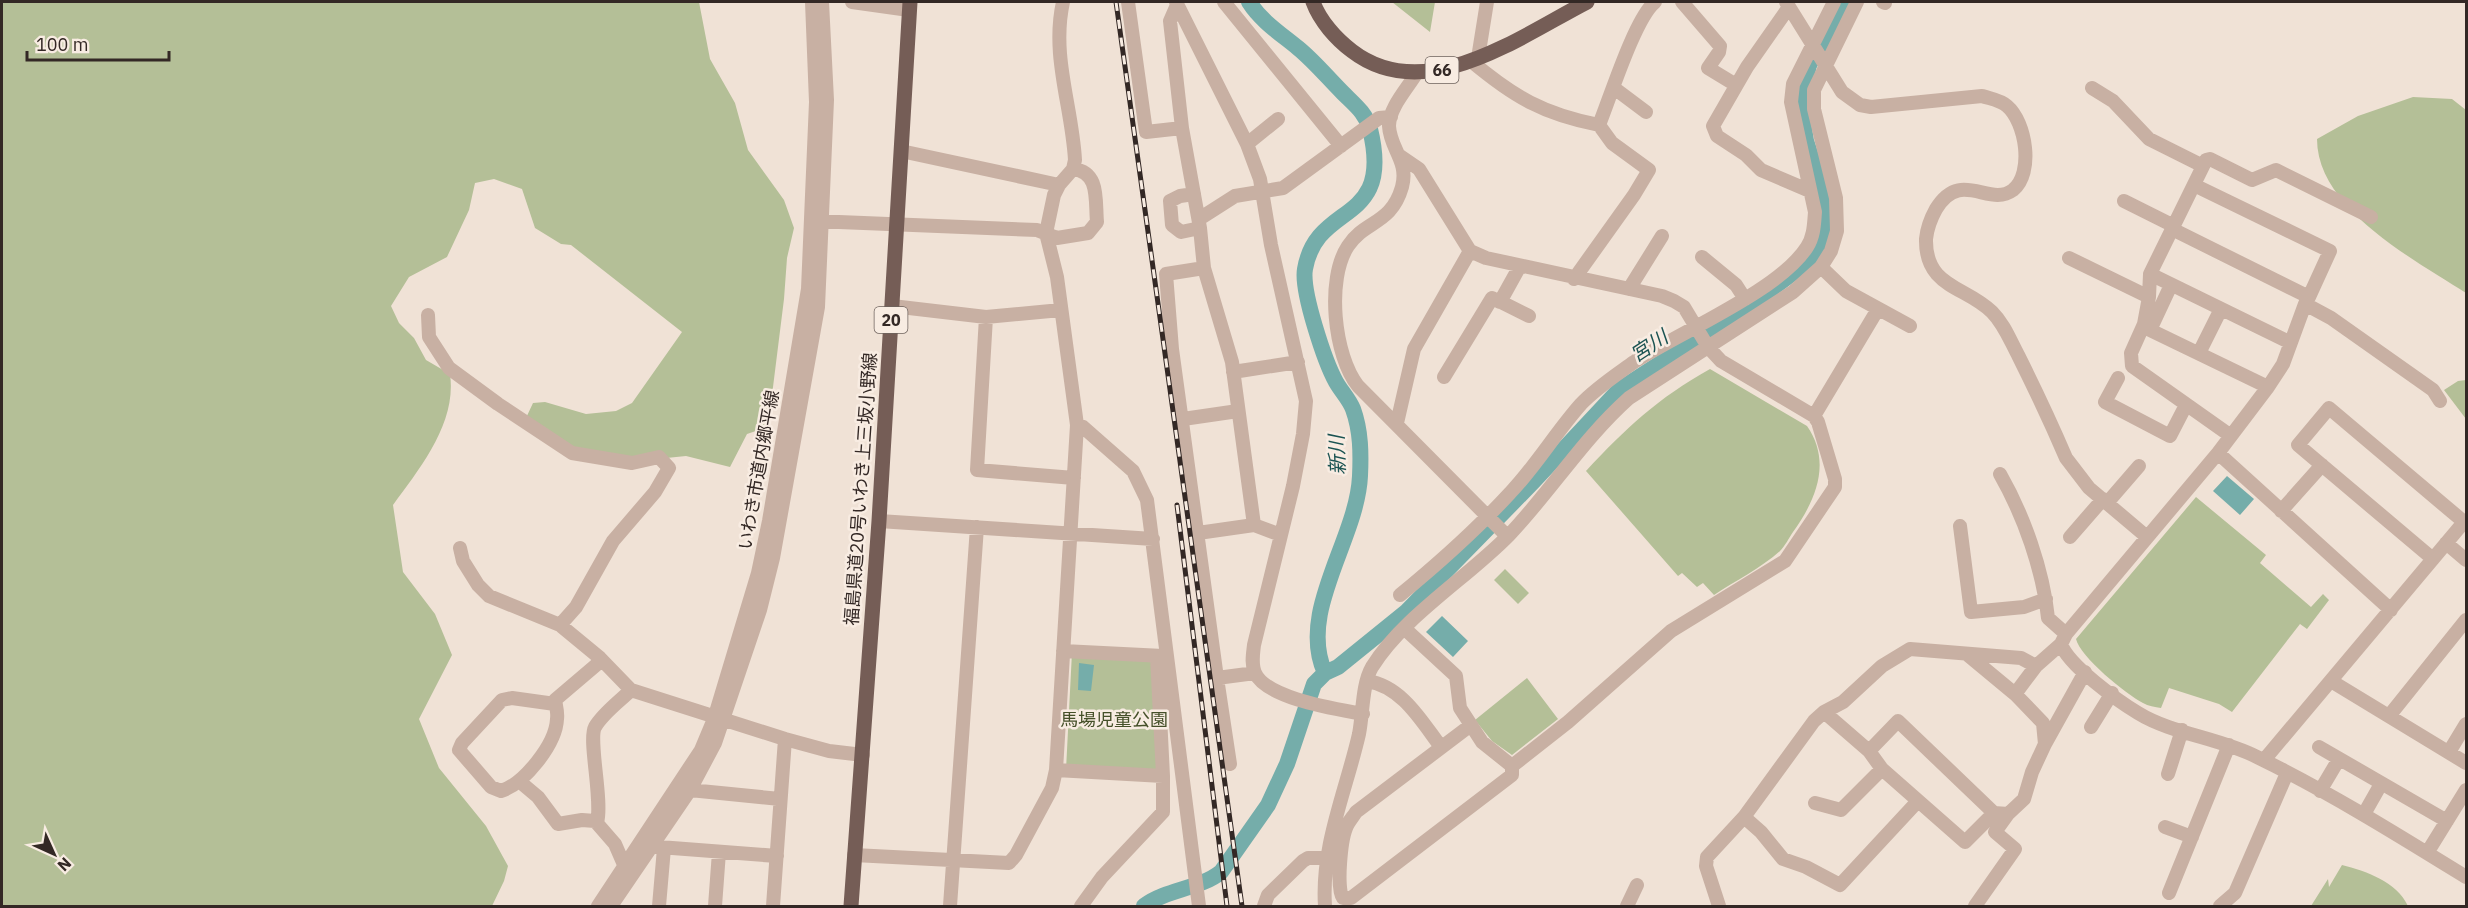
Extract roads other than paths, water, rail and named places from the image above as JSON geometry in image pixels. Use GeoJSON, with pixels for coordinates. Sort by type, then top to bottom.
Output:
{"type":"FeatureCollection","features":[{"type":"Feature","properties":{"kind":"main road","name":"66"},"geometry":{"type":"LineString","coordinates":[[1313,2],[1334,35],[1363,60],[1386,70],[1416,74],[1436,72],[1474,59],[1587,2]]}},
{"type":"Feature","properties":{"kind":"main road","name":"福島県道20号いわき上三坂小野線"},"geometry":{"type":"LineString","coordinates":[[851,906],[879,521],[909,6]]}},
{"type":"Feature","properties":{"kind":"street","name":"いわき市道内郷平線"},"geometry":{"type":"LineString","coordinates":[[812,2],[818,221]]}},
{"type":"Feature","properties":{"kind":"street","name":"いわき市道内郷平線"},"geometry":{"type":"LineString","coordinates":[[611,906],[690,790],[716,743],[719,720],[769,521],[818,221],[827,100],[822,2]]}},
{"type":"Feature","properties":{"kind":"street"},"geometry":{"type":"LineString","coordinates":[[852,2],[909,6]]}},
{"type":"Feature","properties":{"kind":"street"},"geometry":{"type":"LineString","coordinates":[[854,855],[1009,862],[1016,855],[1052,788],[1056,770],[1077,425],[1057,277],[1046,233],[1059,184],[1073,169],[1075,153],[1060,61],[1058,25],[1063,2]]}},
{"type":"Feature","properties":{"kind":"street"},"geometry":{"type":"LineString","coordinates":[[1128,2],[1146,132],[1182,128]]}},
{"type":"Feature","properties":{"kind":"street"},"geometry":{"type":"LineString","coordinates":[[1224,2],[1343,145]]}},
{"type":"Feature","properties":{"kind":"street"},"geometry":{"type":"LineString","coordinates":[[1487,2],[1474,59],[1491,78],[1539,109],[1599,125],[1612,143],[1648,170],[1574,279]]}},
{"type":"Feature","properties":{"kind":"street"},"geometry":{"type":"LineString","coordinates":[[1599,125],[1634,38],[1655,2]]}},
{"type":"Feature","properties":{"kind":"street"},"geometry":{"type":"LineString","coordinates":[[1682,2],[1720,46],[1719,52],[1708,68],[1736,85]]}},
{"type":"Feature","properties":{"kind":"street"},"geometry":{"type":"LineString","coordinates":[[1400,595],[1458,546],[1511,493],[1583,402],[1635,362],[1772,280],[1806,248],[1814,228],[1810,191],[1791,102],[1793,84],[1834,2]]}},
{"type":"Feature","properties":{"kind":"street"},"geometry":{"type":"LineString","coordinates":[[1325,906],[1326,858],[1371,670],[1404,628],[1459,582],[1505,534],[1533,509],[1609,416],[1629,398],[1707,345],[1793,292],[1821,267],[1831,251],[1837,231],[1836,198],[1816,121],[1814,90],[1857,2]]}},
{"type":"Feature","properties":{"kind":"street"},"geometry":{"type":"LineString","coordinates":[[1176,3],[1170,21],[1182,128],[1199,224],[1204,268],[1233,372],[1254,525]]}},
{"type":"Feature","properties":{"kind":"street"},"geometry":{"type":"LineString","coordinates":[[1176,3],[1247,144],[1263,192],[1271,245],[1298,362],[1306,414],[1281,535],[1254,645],[1252,660],[1255,674],[1272,690],[1360,713]]}},
{"type":"Feature","properties":{"kind":"street"},"geometry":{"type":"LineString","coordinates":[[1810,191],[1761,170],[1746,155],[1717,136],[1713,126],[1736,85],[1788,4],[1842,92],[1860,105],[1871,107],[1982,96],[1998,100],[2013,113],[2026,145],[2021,181],[2010,192],[2000,194],[1963,189],[1942,201],[1928,228],[1928,259],[1944,282],[1983,304],[2002,324],[2066,458],[2079,477],[2147,537]]}},
{"type":"Feature","properties":{"kind":"street"},"geometry":{"type":"LineString","coordinates":[[1816,121],[1820,94],[1830,72]]}},
{"type":"Feature","properties":{"kind":"street"},"geometry":{"type":"LineString","coordinates":[[1416,74],[1391,117],[1391,135],[1400,156],[1404,178],[1396,201],[1386,216],[1348,246],[1337,275],[1335,301],[1347,369],[1358,386],[1505,534]]}},
{"type":"Feature","properties":{"kind":"street"},"geometry":{"type":"LineString","coordinates":[[1614,88],[1646,112]]}},
{"type":"Feature","properties":{"kind":"street"},"geometry":{"type":"LineString","coordinates":[[2092,88],[2113,100],[2149,139],[2203,166]]}},
{"type":"Feature","properties":{"kind":"street"},"geometry":{"type":"LineString","coordinates":[[1194,194],[1180,196],[1170,201],[1172,225],[1181,232],[1199,224],[1235,196],[1283,188],[1379,118],[1391,117]]}},
{"type":"Feature","properties":{"kind":"street"},"geometry":{"type":"LineString","coordinates":[[1247,144],[1278,119]]}},
{"type":"Feature","properties":{"kind":"street"},"geometry":{"type":"LineString","coordinates":[[901,151],[1059,184]]}},
{"type":"Feature","properties":{"kind":"street"},"geometry":{"type":"LineString","coordinates":[[1400,156],[1419,169],[1470,251],[1480,257],[1674,301],[1684,307],[1707,345],[1730,368],[1814,416],[1818,422],[1835,479],[1835,487],[1785,561],[1671,632],[1568,722],[1512,766]]}},
{"type":"Feature","properties":{"kind":"street"},"geometry":{"type":"LineString","coordinates":[[2231,436],[2132,366],[2131,353],[2144,324],[2150,274],[2206,160],[2210,159],[2252,180],[2276,170],[2371,217]]}},
{"type":"Feature","properties":{"kind":"street"},"geometry":{"type":"LineString","coordinates":[[818,221],[1046,233],[1057,238],[1088,232],[1097,222],[1092,178],[1087,172],[1073,169]]}},
{"type":"Feature","properties":{"kind":"street"},"geometry":{"type":"LineString","coordinates":[[2016,694],[2036,666],[2063,639],[2218,453],[2268,387],[2283,364],[2289,342],[2330,251],[2194,185]]}},
{"type":"Feature","properties":{"kind":"street"},"geometry":{"type":"LineString","coordinates":[[2124,201],[2307,300],[2423,384],[2440,401]]}},
{"type":"Feature","properties":{"kind":"street"},"geometry":{"type":"LineString","coordinates":[[1629,290],[1662,236]]}},
{"type":"Feature","properties":{"kind":"street"},"geometry":{"type":"LineString","coordinates":[[1396,423],[1414,349],[1470,251]]}},
{"type":"Feature","properties":{"kind":"street"},"geometry":{"type":"LineString","coordinates":[[1702,257],[1736,285],[1745,298]]}},
{"type":"Feature","properties":{"kind":"street"},"geometry":{"type":"LineString","coordinates":[[2068,258],[2149,297]]}},
{"type":"Feature","properties":{"kind":"street"},"geometry":{"type":"LineString","coordinates":[[1499,301],[1520,266]]}},
{"type":"Feature","properties":{"kind":"street"},"geometry":{"type":"LineString","coordinates":[[1821,267],[1846,291],[1910,326]]}},
{"type":"Feature","properties":{"kind":"street"},"geometry":{"type":"LineString","coordinates":[[1204,268],[1166,274],[1172,349],[1230,764]]}},
{"type":"Feature","properties":{"kind":"street"},"geometry":{"type":"LineString","coordinates":[[2150,274],[2289,342]]}},
{"type":"Feature","properties":{"kind":"street"},"geometry":{"type":"LineString","coordinates":[[2171,285],[2150,330],[2268,387]]}},
{"type":"Feature","properties":{"kind":"street"},"geometry":{"type":"LineString","coordinates":[[1444,377],[1492,298],[1529,316]]}},
{"type":"Feature","properties":{"kind":"street"},"geometry":{"type":"LineString","coordinates":[[892,306],[986,317],[1061,310]]}},
{"type":"Feature","properties":{"kind":"street"},"geometry":{"type":"LineString","coordinates":[[1814,416],[1878,309]]}},
{"type":"Feature","properties":{"kind":"street"},"geometry":{"type":"LineString","coordinates":[[2199,353],[2220,309]]}},
{"type":"Feature","properties":{"kind":"street"},"geometry":{"type":"LineString","coordinates":[[428,315],[429,337],[449,368],[498,404],[573,453],[632,463],[659,457],[669,468],[655,492],[613,541],[595,568],[582,597],[560,625]]}},
{"type":"Feature","properties":{"kind":"street"},"geometry":{"type":"LineString","coordinates":[[986,317],[977,470],[1074,478]]}},
{"type":"Feature","properties":{"kind":"street"},"geometry":{"type":"LineString","coordinates":[[1233,372],[1298,362]]}},
{"type":"Feature","properties":{"kind":"street"},"geometry":{"type":"LineString","coordinates":[[2118,378],[2106,402],[2170,436],[2186,405]]}},
{"type":"Feature","properties":{"kind":"street"},"geometry":{"type":"LineString","coordinates":[[2264,760],[2391,610],[2433,560],[2446,543],[2464,522],[2329,408],[2298,445],[2433,560]]}},
{"type":"Feature","properties":{"kind":"street"},"geometry":{"type":"LineString","coordinates":[[1183,418],[1238,411]]}},
{"type":"Feature","properties":{"kind":"street"},"geometry":{"type":"LineString","coordinates":[[1077,425],[1083,427],[1133,471],[1147,500],[1153,539],[1161,656],[1163,776],[1163,812],[1102,877],[1081,906]]}},
{"type":"Feature","properties":{"kind":"street"},"geometry":{"type":"LineString","coordinates":[[2218,453],[2391,610]]}},
{"type":"Feature","properties":{"kind":"street"},"geometry":{"type":"LineString","coordinates":[[2282,511],[2322,465]]}},
{"type":"Feature","properties":{"kind":"street"},"geometry":{"type":"LineString","coordinates":[[2070,537],[2139,466]]}},
{"type":"Feature","properties":{"kind":"street"},"geometry":{"type":"LineString","coordinates":[[2000,474],[2013,497],[2046,599],[2048,618],[2063,639],[2067,656],[2085,672],[2147,718],[2229,745],[2264,760],[2364,814],[2466,877]]}},
{"type":"Feature","properties":{"kind":"street"},"geometry":{"type":"LineString","coordinates":[[879,521],[1153,539]]}},
{"type":"Feature","properties":{"kind":"street"},"geometry":{"type":"LineString","coordinates":[[1198,533],[1254,525],[1281,535]]}},
{"type":"Feature","properties":{"kind":"street"},"geometry":{"type":"LineString","coordinates":[[1960,526],[1971,612],[2024,607],[2046,599]]}},
{"type":"Feature","properties":{"kind":"street"},"geometry":{"type":"LineString","coordinates":[[950,906],[977,527]]}},
{"type":"Feature","properties":{"kind":"street"},"geometry":{"type":"LineString","coordinates":[[2446,543],[2466,560]]}},
{"type":"Feature","properties":{"kind":"street"},"geometry":{"type":"LineString","coordinates":[[460,548],[463,561],[489,596],[560,625],[602,660],[631,690],[719,720],[785,739],[829,751],[863,755]]}},
{"type":"Feature","properties":{"kind":"street"},"geometry":{"type":"LineString","coordinates":[[2389,716],[2466,620]]}},
{"type":"Feature","properties":{"kind":"street"},"geometry":{"type":"LineString","coordinates":[[1404,628],[1456,676],[1460,708],[1482,742],[1512,766]]}},
{"type":"Feature","properties":{"kind":"street"},"geometry":{"type":"LineString","coordinates":[[1719,906],[1706,861],[1744,817],[1814,722],[1824,712],[1843,702],[1882,666],[1910,649],[2021,658],[2036,666]]}},
{"type":"Feature","properties":{"kind":"street"},"geometry":{"type":"LineString","coordinates":[[1063,651],[1161,656]]}},
{"type":"Feature","properties":{"kind":"street"},"geometry":{"type":"LineString","coordinates":[[1968,655],[2016,694],[2043,723],[2045,744]]}},
{"type":"Feature","properties":{"kind":"street"},"geometry":{"type":"LineString","coordinates":[[1161,656],[1198,906]]}},
{"type":"Feature","properties":{"kind":"street"},"geometry":{"type":"LineString","coordinates":[[555,704],[512,698],[502,700],[460,745],[459,750],[496,790],[506,789],[519,781],[533,768],[552,736],[557,719],[555,700],[602,660]]}},
{"type":"Feature","properties":{"kind":"street"},"geometry":{"type":"LineString","coordinates":[[1824,712],[1869,751],[1882,769],[1965,842],[2001,813],[2024,799],[2032,772],[2045,744],[2085,672]]}},
{"type":"Feature","properties":{"kind":"street"},"geometry":{"type":"LineString","coordinates":[[1217,678],[1255,674]]}},
{"type":"Feature","properties":{"kind":"street"},"geometry":{"type":"LineString","coordinates":[[1368,681],[1376,683],[1407,702],[1442,747]]}},
{"type":"Feature","properties":{"kind":"street"},"geometry":{"type":"LineString","coordinates":[[2331,681],[2466,763]]}},
{"type":"Feature","properties":{"kind":"street"},"geometry":{"type":"LineString","coordinates":[[597,824],[597,767],[593,732],[598,723],[631,690]]}},
{"type":"Feature","properties":{"kind":"street"},"geometry":{"type":"LineString","coordinates":[[2091,728],[2112,693]]}},
{"type":"Feature","properties":{"kind":"street","name":"いわき市道内郷平線"},"geometry":{"type":"LineString","coordinates":[[598,906],[625,867],[652,847],[687,774],[719,720]]}},
{"type":"Feature","properties":{"kind":"street"},"geometry":{"type":"LineString","coordinates":[[1869,751],[1898,721],[2001,813]]}},
{"type":"Feature","properties":{"kind":"street"},"geometry":{"type":"LineString","coordinates":[[1471,724],[1356,812],[1346,827],[1342,853],[1340,891],[1343,898],[1347,899],[1512,775],[1512,766]]}},
{"type":"Feature","properties":{"kind":"street"},"geometry":{"type":"LineString","coordinates":[[2449,752],[2466,724]]}},
{"type":"Feature","properties":{"kind":"street"},"geometry":{"type":"LineString","coordinates":[[2168,774],[2182,730]]}},
{"type":"Feature","properties":{"kind":"street"},"geometry":{"type":"LineString","coordinates":[[773,906],[785,739]]}},
{"type":"Feature","properties":{"kind":"street"},"geometry":{"type":"LineString","coordinates":[[2169,893],[2229,745]]}},
{"type":"Feature","properties":{"kind":"street"},"geometry":{"type":"LineString","coordinates":[[2319,747],[2447,821]]}},
{"type":"Feature","properties":{"kind":"street"},"geometry":{"type":"LineString","coordinates":[[2320,791],[2338,759]]}},
{"type":"Feature","properties":{"kind":"street"},"geometry":{"type":"LineString","coordinates":[[1815,803],[1841,810],[1882,769]]}},
{"type":"Feature","properties":{"kind":"street"},"geometry":{"type":"LineString","coordinates":[[1056,770],[1163,776]]}},
{"type":"Feature","properties":{"kind":"street"},"geometry":{"type":"LineString","coordinates":[[2220,906],[2235,893],[2287,773]]}},
{"type":"Feature","properties":{"kind":"street"},"geometry":{"type":"LineString","coordinates":[[519,781],[538,796],[558,824],[586,819],[597,824],[615,844],[625,867]]}},
{"type":"Feature","properties":{"kind":"street"},"geometry":{"type":"LineString","coordinates":[[2364,814],[2381,783]]}},
{"type":"Feature","properties":{"kind":"street"},"geometry":{"type":"LineString","coordinates":[[690,790],[780,799]]}},
{"type":"Feature","properties":{"kind":"street"},"geometry":{"type":"LineString","coordinates":[[2427,853],[2466,790]]}},
{"type":"Feature","properties":{"kind":"street"},"geometry":{"type":"LineString","coordinates":[[1744,817],[1761,832],[1783,859],[1806,867],[1840,885],[1918,801]]}},
{"type":"Feature","properties":{"kind":"street"},"geometry":{"type":"LineString","coordinates":[[1339,805],[1356,812]]}},
{"type":"Feature","properties":{"kind":"street"},"geometry":{"type":"LineString","coordinates":[[1975,906],[2014,849],[1995,832],[2001,813]]}},
{"type":"Feature","properties":{"kind":"street"},"geometry":{"type":"LineString","coordinates":[[2165,827],[2192,837]]}},
{"type":"Feature","properties":{"kind":"street"},"geometry":{"type":"LineString","coordinates":[[659,906],[652,847],[777,856]]}},
{"type":"Feature","properties":{"kind":"street"},"geometry":{"type":"LineString","coordinates":[[715,906],[719,852]]}},
{"type":"Feature","properties":{"kind":"street"},"geometry":{"type":"LineString","coordinates":[[1264,906],[1268,895],[1303,861],[1308,858],[1326,858]]}},
{"type":"Feature","properties":{"kind":"street"},"geometry":{"type":"LineString","coordinates":[[1627,906],[1637,885]]}},
{"type":"Feature","properties":{"kind":"water"},"geometry":{"type":"Polygon","coordinates":[[[2227,476],[2254,499],[2240,515],[2213,491],[2227,476]]]}},
{"type":"Feature","properties":{"kind":"water"},"geometry":{"type":"Polygon","coordinates":[[[1442,616],[1468,641],[1453,657],[1426,632],[1442,616]]]}},
{"type":"Feature","properties":{"kind":"water"},"geometry":{"type":"Polygon","coordinates":[[[1079,663],[1094,665],[1091,691],[1078,690],[1079,663]]]}},
{"type":"Feature","properties":{"kind":"waterway","name":"新川"},"geometry":{"type":"LineString","coordinates":[[1249,2],[1265,21],[1310,58],[1363,113],[1370,129],[1375,160],[1372,183],[1363,198],[1324,232],[1312,247],[1305,269],[1307,293],[1320,343],[1331,372],[1353,409],[1358,426],[1360,451],[1360,476],[1356,500],[1323,600],[1318,625],[1318,649],[1325,673]]}},
{"type":"Feature","properties":{"kind":"waterway","name":"宮川"},"geometry":{"type":"LineString","coordinates":[[1144,906],[1153,900],[1213,878],[1221,872],[1268,805],[1287,764],[1314,684],[1325,673],[1338,667],[1406,612],[1619,390],[1746,308],[1814,257],[1825,232],[1822,190],[1806,141],[1800,103],[1809,65],[1845,2]]}},
{"type":"Feature","properties":{"kind":"railway"},"geometry":{"type":"LineString","coordinates":[[1116,2],[1242,906]]}},
{"type":"Feature","properties":{"kind":"railway"},"geometry":{"type":"LineString","coordinates":[[1177,505],[1227,906]]}},
{"type":"Feature","properties":{"kind":"park label","name":"馬場児童公園"},"geometry":{"type":"Point","coordinates":[1114,720]}}]}
